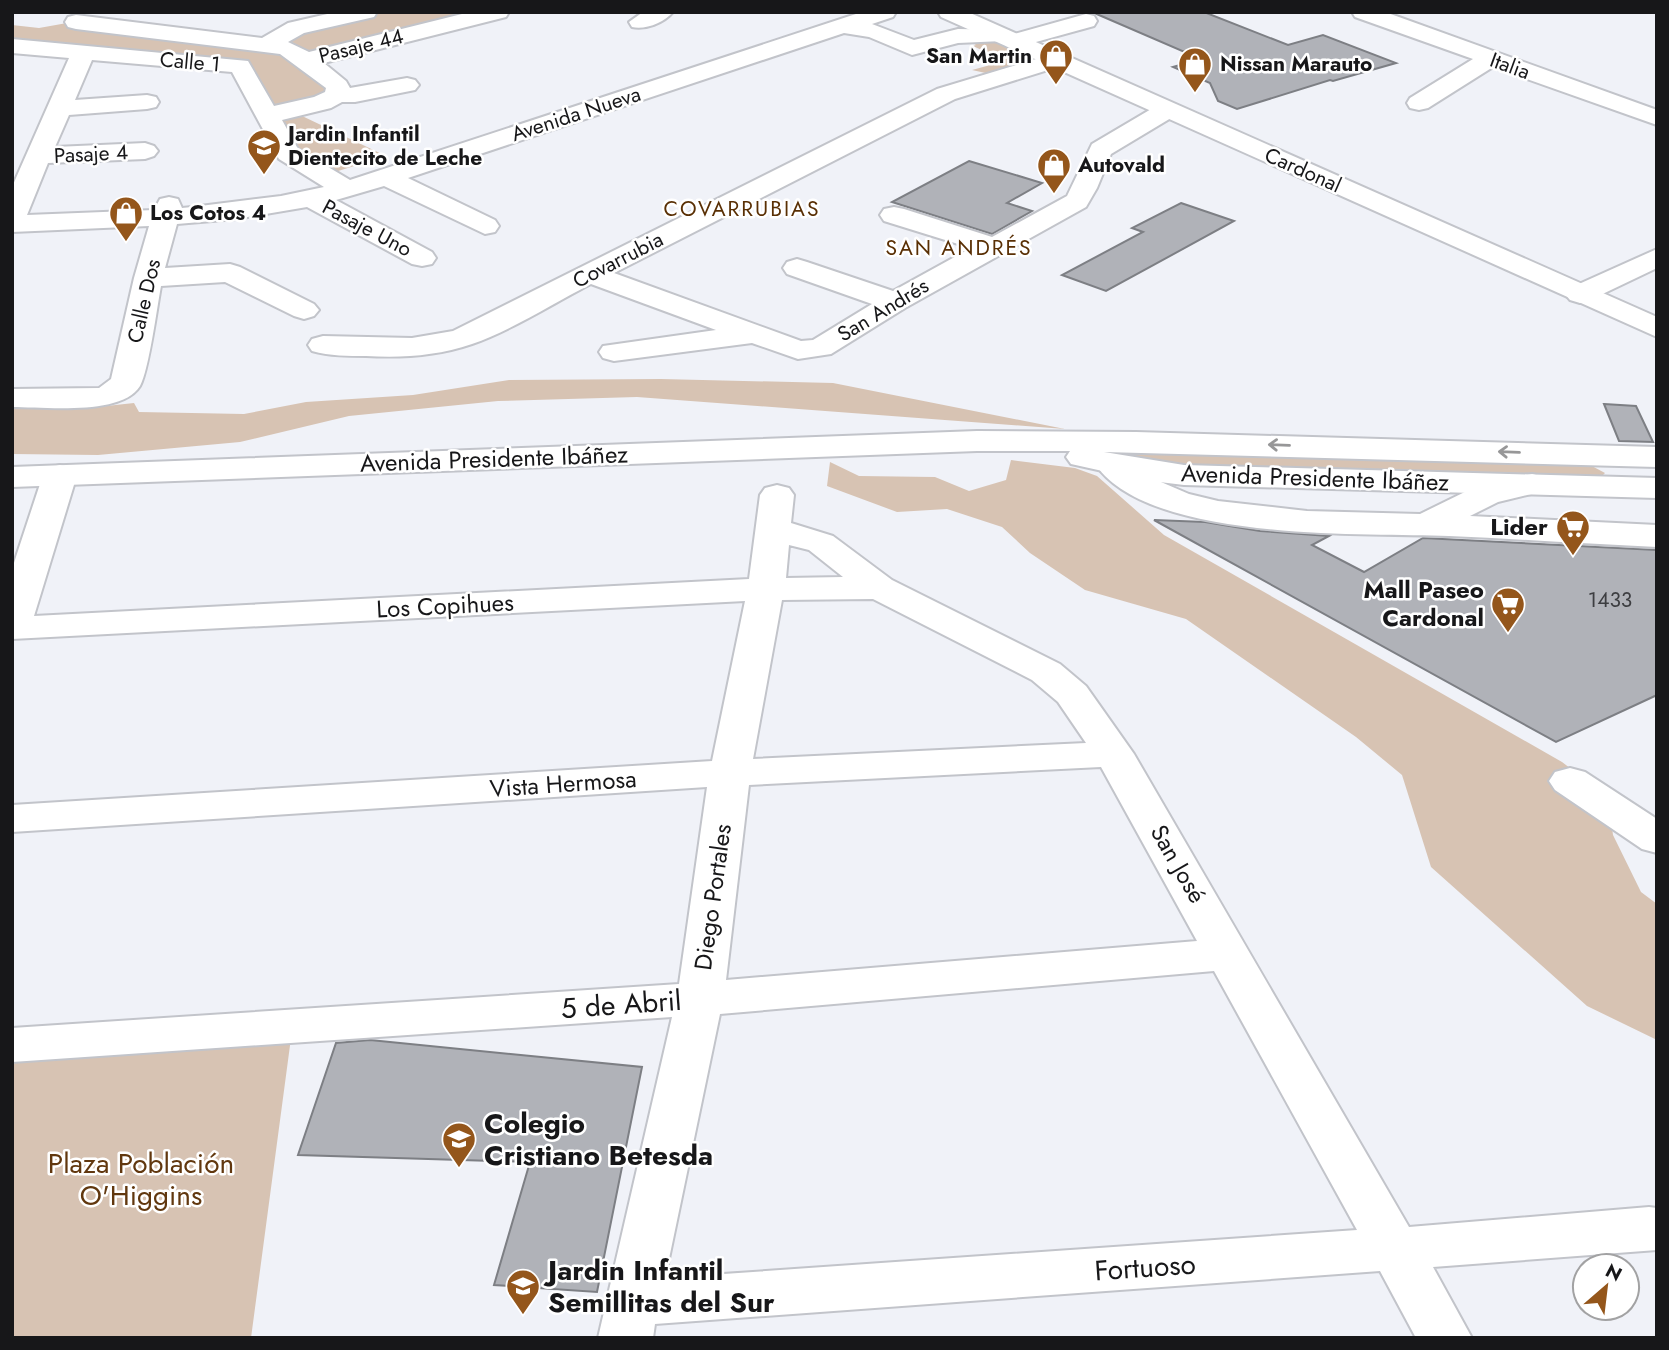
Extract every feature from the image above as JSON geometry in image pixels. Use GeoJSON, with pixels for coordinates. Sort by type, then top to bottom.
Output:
{"type":"FeatureCollection","features":[{"type":"Feature","properties":{"kind":"street"},"geometry":{"type":"LineString","coordinates":[[127,28],[155,12]]}},
{"type":"Feature","properties":{"kind":"street"},"geometry":{"type":"LineString","coordinates":[[266,45],[296,28],[366,12]]}},
{"type":"Feature","properties":{"kind":"street"},"geometry":{"type":"LineString","coordinates":[[640,22],[662,12]]}},
{"type":"Feature","properties":{"kind":"street","name":"Pasaje 44"},"geometry":{"type":"LineString","coordinates":[[306,60],[487,13]]}},
{"type":"Feature","properties":{"kind":"street"},"geometry":{"type":"LineString","coordinates":[[944,14],[958,36]]}},
{"type":"Feature","properties":{"kind":"street","name":"Avenida Nueva"},"geometry":{"type":"LineString","coordinates":[[331,190],[755,49],[869,21],[944,14]]}},
{"type":"Feature","properties":{"kind":"street","name":"Cardonal"},"geometry":{"type":"LineString","coordinates":[[944,14],[1007,38],[1657,328]]}},
{"type":"Feature","properties":{"kind":"street","name":"Italia"},"geometry":{"type":"LineString","coordinates":[[1380,14],[1490,59],[1657,118]]}},
{"type":"Feature","properties":{"kind":"street"},"geometry":{"type":"LineString","coordinates":[[869,21],[912,48],[958,36],[1007,38],[1086,21]]}},
{"type":"Feature","properties":{"kind":"street"},"geometry":{"type":"LineString","coordinates":[[76,22],[286,48],[335,82],[339,89],[337,94]]}},
{"type":"Feature","properties":{"kind":"street","name":"Calle 1"},"geometry":{"type":"LineString","coordinates":[[12,46],[240,66],[288,154],[331,190]]}},
{"type":"Feature","properties":{"kind":"street"},"geometry":{"type":"LineString","coordinates":[[13,217],[83,52]]}},
{"type":"Feature","properties":{"kind":"street"},"geometry":{"type":"LineString","coordinates":[[1419,103],[1490,59]]}},
{"type":"Feature","properties":{"kind":"street","name":"Covarrubia"},"geometry":{"type":"LineString","coordinates":[[323,345],[418,348],[442,345],[591,274],[946,94],[1056,60]]}},
{"type":"Feature","properties":{"kind":"street"},"geometry":{"type":"LineString","coordinates":[[269,115],[314,105],[337,94],[372,92],[407,85]]}},
{"type":"Feature","properties":{"kind":"street"},"geometry":{"type":"LineString","coordinates":[[58,108],[147,102]]}},
{"type":"Feature","properties":{"kind":"street","name":"Avenida Nueva"},"geometry":{"type":"LineString","coordinates":[[13,217],[256,210],[385,177],[570,110]]}},
{"type":"Feature","properties":{"kind":"street","name":"San Andrés"},"geometry":{"type":"LineString","coordinates":[[591,274],[798,350],[820,348],[895,302],[1077,201],[1087,187],[1101,149],[1167,110]]}},
{"type":"Feature","properties":{"kind":"street","name":"Pasaje 4"},"geometry":{"type":"LineString","coordinates":[[37,156],[145,151]]}},
{"type":"Feature","properties":{"kind":"street"},"geometry":{"type":"LineString","coordinates":[[385,177],[485,226]]}},
{"type":"Feature","properties":{"kind":"street","name":"Pasaje Uno"},"geometry":{"type":"LineString","coordinates":[[331,190],[422,258]]}},
{"type":"Feature","properties":{"kind":"street","name":"Calle Dos"},"geometry":{"type":"LineString","coordinates":[[12,398],[88,398],[114,393],[126,383],[148,278],[168,211]]}},
{"type":"Feature","properties":{"kind":"street"},"geometry":{"type":"LineString","coordinates":[[894,215],[993,246]]}},
{"type":"Feature","properties":{"kind":"street"},"geometry":{"type":"LineString","coordinates":[[1580,294],[1657,257]]}},
{"type":"Feature","properties":{"kind":"street"},"geometry":{"type":"LineString","coordinates":[[797,268],[895,302]]}},
{"type":"Feature","properties":{"kind":"street"},"geometry":{"type":"LineString","coordinates":[[148,278],[230,274],[304,310]]}},
{"type":"Feature","properties":{"kind":"street"},"geometry":{"type":"LineString","coordinates":[[614,352],[737,339],[752,335]]}},
{"type":"Feature","properties":{"kind":"street","name":"Avenida Presidente Ibáñez"},"geometry":{"type":"LineString","coordinates":[[12,477],[977,441],[1047,451],[1580,470],[1647,490]]}},
{"type":"Feature","properties":{"kind":"street"},"geometry":{"type":"LineString","coordinates":[[1125,453],[1127,479],[1147,490],[1205,508],[1260,517],[1657,537]]}},
{"type":"Feature","properties":{"kind":"street","name":"Avenida Presidente Ibáñez"},"geometry":{"type":"LineString","coordinates":[[1125,453],[1184,475],[1532,484],[1580,470],[1657,457]]}},
{"type":"Feature","properties":{"kind":"street"},"geometry":{"type":"LineString","coordinates":[[12,628],[60,475]]}},
{"type":"Feature","properties":{"kind":"street"},"geometry":{"type":"LineString","coordinates":[[1184,475],[1179,479],[1176,489],[1205,508]]}},
{"type":"Feature","properties":{"kind":"street"},"geometry":{"type":"LineString","coordinates":[[1428,524],[1486,494],[1532,484]]}},
{"type":"Feature","properties":{"kind":"street","name":"San José"},"geometry":{"type":"LineString","coordinates":[[775,512],[821,543],[878,588],[1046,672],[1072,694],[1114,754],[1230,954],[1445,1338]]}},
{"type":"Feature","properties":{"kind":"street","name":"Diego Portales"},"geometry":{"type":"LineString","coordinates":[[629,1320],[700,999],[730,773],[766,589],[775,512]]}},
{"type":"Feature","properties":{"kind":"street","name":"Los Copihues"},"geometry":{"type":"LineString","coordinates":[[12,628],[766,589],[878,588]]}},
{"type":"Feature","properties":{"kind":"street","name":"Vista Hermosa"},"geometry":{"type":"LineString","coordinates":[[12,818],[730,773],[1114,754]]}},
{"type":"Feature","properties":{"kind":"street"},"geometry":{"type":"LineString","coordinates":[[1570,781],[1657,839]]}},
{"type":"Feature","properties":{"kind":"street","name":"5 de Abril"},"geometry":{"type":"LineString","coordinates":[[12,1045],[700,999],[1230,954]]}},
{"type":"Feature","properties":{"kind":"street","name":"Fortuoso"},"geometry":{"type":"LineString","coordinates":[[629,1320],[1395,1249],[1657,1229]]}},
{"type":"Feature","properties":{"kind":"green space"},"geometry":{"type":"Polygon","coordinates":[[[377,12],[473,12],[311,53],[289,42],[312,26],[377,12]]]}},
{"type":"Feature","properties":{"kind":"green space"},"geometry":{"type":"Polygon","coordinates":[[[67,23],[294,54],[332,94],[273,108],[250,66],[12,42],[12,25],[39,28],[67,23]]]}},
{"type":"Feature","properties":{"kind":"green space"},"geometry":{"type":"Polygon","coordinates":[[[968,40],[991,40],[1033,61],[990,74],[972,70],[1005,61],[973,46],[976,45],[968,40]]]}},
{"type":"Feature","properties":{"kind":"green space"},"geometry":{"type":"Polygon","coordinates":[[[300,115],[386,156],[335,172],[300,156],[280,122],[283,118],[300,115]]]}},
{"type":"Feature","properties":{"kind":"green space"},"geometry":{"type":"Polygon","coordinates":[[[661,379],[833,383],[1065,429],[637,397],[498,401],[349,416],[240,442],[98,455],[12,454],[12,401],[85,405],[88,408],[134,403],[139,412],[244,414],[306,402],[413,395],[509,380],[661,379]]]}},
{"type":"Feature","properties":{"kind":"green space"},"geometry":{"type":"Polygon","coordinates":[[[1127,451],[1590,465],[1605,473],[1600,478],[1197,468],[1115,455],[1127,451]]]}},
{"type":"Feature","properties":{"kind":"green space"},"geometry":{"type":"Polygon","coordinates":[[[1011,460],[1075,468],[1097,476],[1164,535],[1562,762],[1608,797],[1613,835],[1641,892],[1657,904],[1657,1040],[1587,1006],[1431,867],[1402,775],[1356,737],[1186,619],[1085,590],[1030,553],[1002,527],[947,509],[897,512],[827,486],[830,462],[859,476],[935,477],[969,491],[1006,480],[1011,460]]]}},
{"type":"Feature","properties":{"kind":"green space","name":"Plaza Población O'Higgins"},"geometry":{"type":"Polygon","coordinates":[[[291,1038],[251,1338],[12,1338],[12,1060],[291,1038]]]}},
{"type":"Feature","properties":{"kind":"building"},"geometry":{"type":"Polygon","coordinates":[[[1092,12],[1204,12],[1288,45],[1323,35],[1396,63],[1237,109],[1218,101],[1210,83],[1173,67],[1201,59],[1092,12]]]}},
{"type":"Feature","properties":{"kind":"building"},"geometry":{"type":"Polygon","coordinates":[[[969,161],[1042,183],[1007,203],[1032,211],[992,234],[892,202],[969,161]]]}},
{"type":"Feature","properties":{"kind":"building"},"geometry":{"type":"Polygon","coordinates":[[[1181,203],[1234,221],[1106,291],[1062,275],[1143,232],[1132,228],[1181,203]]]}},
{"type":"Feature","properties":{"kind":"building"},"geometry":{"type":"Polygon","coordinates":[[[1604,404],[1636,406],[1653,442],[1619,441],[1604,404]]]}},
{"type":"Feature","properties":{"kind":"building","name":"Mall Paseo Cardonal"},"geometry":{"type":"Polygon","coordinates":[[[1154,520],[1205,522],[1260,531],[1329,536],[1312,545],[1364,572],[1423,538],[1657,550],[1657,695],[1556,742],[1154,520]]]}},
{"type":"Feature","properties":{"kind":"building"},"geometry":{"type":"Polygon","coordinates":[[[370,1040],[642,1067],[597,1292],[494,1285],[530,1162],[298,1155],[336,1043],[370,1040]]]}},
{"type":"Feature","properties":{"kind":"place","name":"San Martin"},"geometry":{"type":"Point","coordinates":[1056,86]}},
{"type":"Feature","properties":{"kind":"place","name":"Nissan Marauto"},"geometry":{"type":"Point","coordinates":[1195,94]}},
{"type":"Feature","properties":{"kind":"place","name":"Jardin Infantil Dientecito de Leche"},"geometry":{"type":"Point","coordinates":[264,176]}},
{"type":"Feature","properties":{"kind":"place","name":"Autovald"},"geometry":{"type":"Point","coordinates":[1054,195]}},
{"type":"Feature","properties":{"kind":"place","name":"Los Cotos 4"},"geometry":{"type":"Point","coordinates":[126,243]}},
{"type":"Feature","properties":{"kind":"place","name":"Lider"},"geometry":{"type":"Point","coordinates":[1573,557]}},
{"type":"Feature","properties":{"kind":"place","name":"Mall Paseo Cardonal"},"geometry":{"type":"Point","coordinates":[1508,634]}},
{"type":"Feature","properties":{"kind":"place","name":"Colegio Cristiano Betesda"},"geometry":{"type":"Point","coordinates":[459,1169]}},
{"type":"Feature","properties":{"kind":"place","name":"Jardin Infantil Semillitas del Sur"},"geometry":{"type":"Point","coordinates":[523,1316]}},
{"type":"Feature","properties":{"kind":"district","name":"COVARRUBIAS"},"geometry":{"type":"Point","coordinates":[742,209]}},
{"type":"Feature","properties":{"kind":"district","name":"SAN ANDRÉS"},"geometry":{"type":"Point","coordinates":[959,248]}}]}
